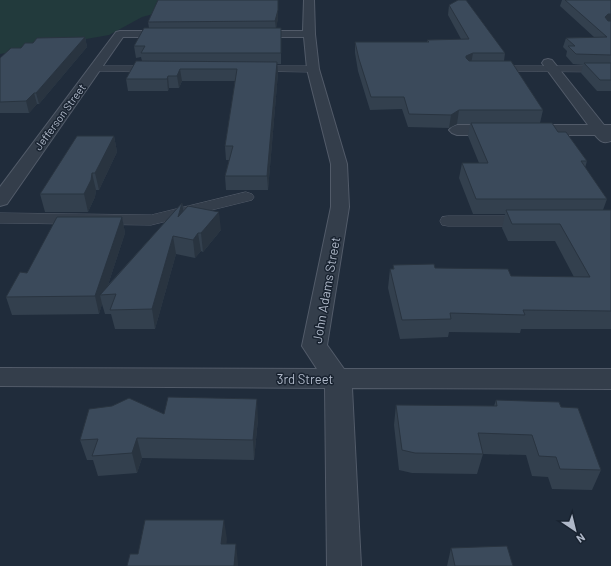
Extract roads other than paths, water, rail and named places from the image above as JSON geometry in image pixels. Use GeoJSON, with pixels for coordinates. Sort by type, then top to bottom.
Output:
{"type":"FeatureCollection","features":[{"type":"Feature","properties":{"kind":"street","name":"John Adams Street"},"geometry":{"type":"LineString","coordinates":[[309,0],[309,34],[314,68],[339,164],[340,207],[314,346],[338,379]]}},
{"type":"Feature","properties":{"kind":"street","name":"Jefferson Street"},"geometry":{"type":"LineString","coordinates":[[0,200],[120,34],[183,34]]}},
{"type":"Feature","properties":{"kind":"street"},"geometry":{"type":"LineString","coordinates":[[238,34],[309,34]]}},
{"type":"Feature","properties":{"kind":"street"},"geometry":{"type":"LineString","coordinates":[[550,66],[606,130],[611,144]]}},
{"type":"Feature","properties":{"kind":"street"},"geometry":{"type":"LineString","coordinates":[[457,130],[606,130]]}},
{"type":"Feature","properties":{"kind":"street","name":"3rd Street"},"geometry":{"type":"LineString","coordinates":[[0,377],[611,379]]}},
{"type":"Feature","properties":{"kind":"street"},"geometry":{"type":"LineString","coordinates":[[338,379],[344,566]]}},
{"type":"Feature","properties":{"kind":"lane"},"geometry":{"type":"LineString","coordinates":[[478,69],[550,66],[611,69]]}},
{"type":"Feature","properties":{"kind":"lane"},"geometry":{"type":"LineString","coordinates":[[243,69],[314,68]]}},
{"type":"Feature","properties":{"kind":"lane"},"geometry":{"type":"LineString","coordinates":[[94,69],[164,69]]}},
{"type":"Feature","properties":{"kind":"lane"},"geometry":{"type":"LineString","coordinates":[[0,218],[151,220],[246,197]]}},
{"type":"Feature","properties":{"kind":"lane"},"geometry":{"type":"LineString","coordinates":[[448,221],[549,221]]}}]}
